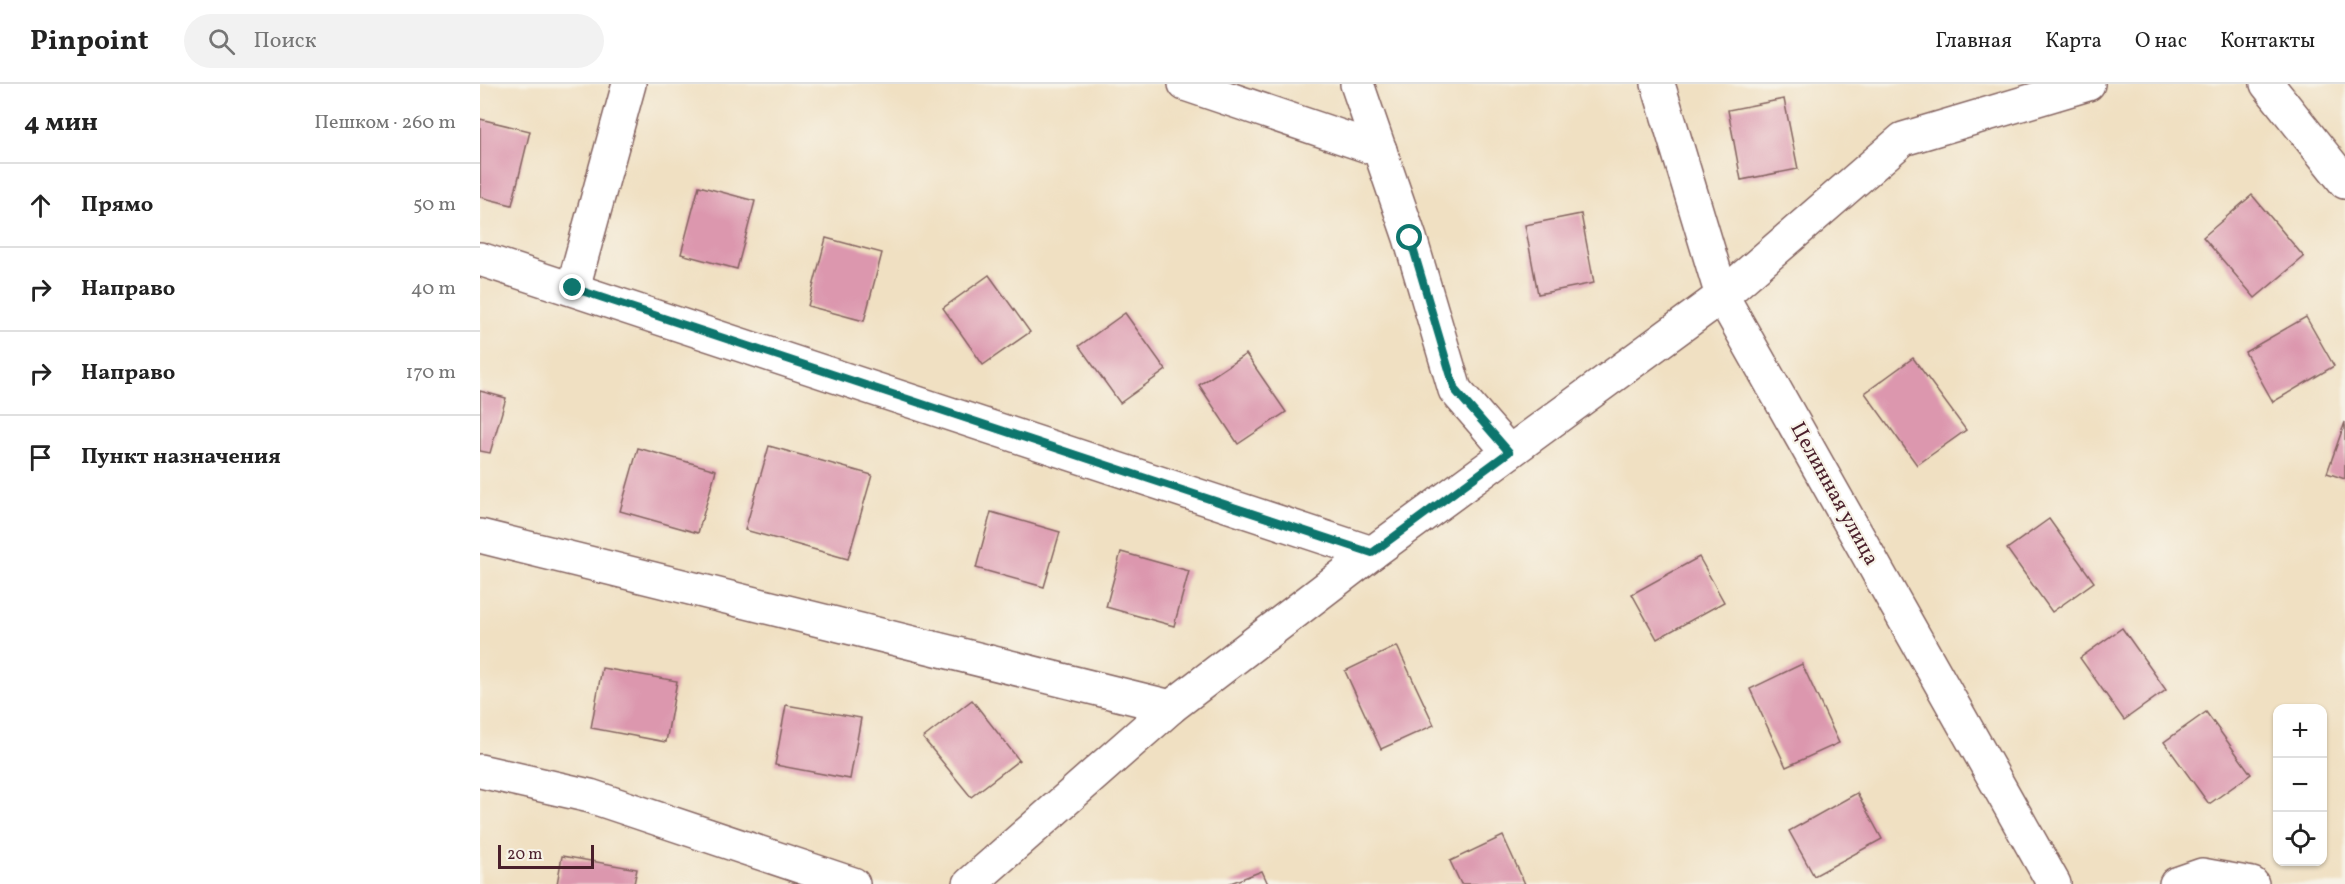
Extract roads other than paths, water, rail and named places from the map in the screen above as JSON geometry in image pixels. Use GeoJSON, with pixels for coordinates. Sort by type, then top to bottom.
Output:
{"type":"FeatureCollection","features":[{"type":"Feature","properties":{"kind":"street"},"geometry":{"type":"LineString","coordinates":[[573,288],[629,84]]}},
{"type":"Feature","properties":{"kind":"street"},"geometry":{"type":"LineString","coordinates":[[1185,84],[1380,150]]}},
{"type":"Feature","properties":{"kind":"street"},"geometry":{"type":"LineString","coordinates":[[1357,84],[1410,238],[1455,390],[1509,452]]}},
{"type":"Feature","properties":{"kind":"street","name":"Целинная улица"},"geometry":{"type":"LineString","coordinates":[[1658,84],[1722,296],[2054,884]]}},
{"type":"Feature","properties":{"kind":"street"},"geometry":{"type":"LineString","coordinates":[[970,884],[1171,707],[1372,553],[1722,296],[1903,139],[2088,84]]}},
{"type":"Feature","properties":{"kind":"street"},"geometry":{"type":"LineString","coordinates":[[2267,84],[2345,182]]}},
{"type":"Feature","properties":{"kind":"street"},"geometry":{"type":"LineString","coordinates":[[480,259],[1372,553]]}},
{"type":"Feature","properties":{"kind":"street"},"geometry":{"type":"LineString","coordinates":[[480,536],[1171,707]]}},
{"type":"Feature","properties":{"kind":"street"},"geometry":{"type":"LineString","coordinates":[[480,771],[590,796],[853,884]]}},
{"type":"Feature","properties":{"kind":"street"},"geometry":{"type":"LineString","coordinates":[[2176,884],[2202,875],[2252,884]]}}]}
